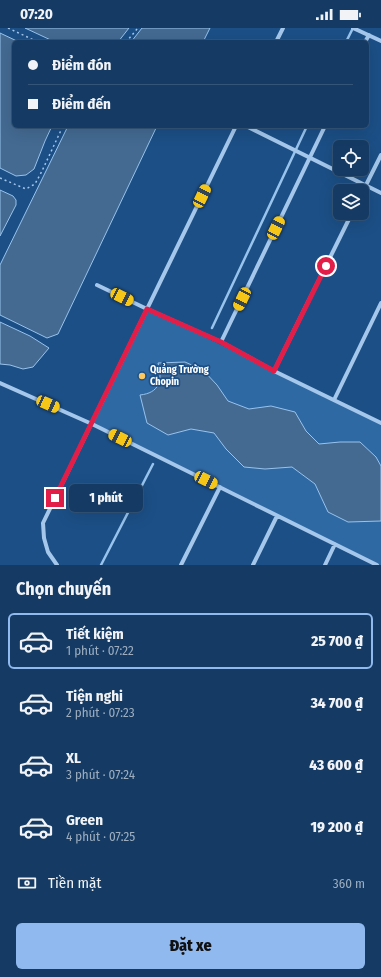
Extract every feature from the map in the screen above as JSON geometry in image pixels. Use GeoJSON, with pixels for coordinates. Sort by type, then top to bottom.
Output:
{"type":"FeatureCollection","features":[{"type":"Feature","properties":{"kind":"street"},"geometry":{"type":"LineString","coordinates":[[277,40],[283,28]]}},
{"type":"Feature","properties":{"kind":"street"},"geometry":{"type":"LineString","coordinates":[[353,28],[381,41]]}},
{"type":"Feature","properties":{"kind":"street"},"geometry":{"type":"LineString","coordinates":[[366,40],[369,35]]}},
{"type":"Feature","properties":{"kind":"street"},"geometry":{"type":"LineString","coordinates":[[57,565],[48,552],[44,538],[43,523],[235,128]]}},
{"type":"Feature","properties":{"kind":"street"},"geometry":{"type":"LineString","coordinates":[[250,128],[362,184]]}},
{"type":"Feature","properties":{"kind":"street"},"geometry":{"type":"LineString","coordinates":[[221,342],[324,128]]}},
{"type":"Feature","properties":{"kind":"street"},"geometry":{"type":"LineString","coordinates":[[367,184],[381,155]]}},
{"type":"Feature","properties":{"kind":"street"},"geometry":{"type":"LineString","coordinates":[[369,187],[381,193]]}},
{"type":"Feature","properties":{"kind":"street"},"geometry":{"type":"LineString","coordinates":[[274,371],[349,220]]}},
{"type":"Feature","properties":{"kind":"street"},"geometry":{"type":"LineString","coordinates":[[97,285],[221,342],[274,371],[381,423]]}},
{"type":"Feature","properties":{"kind":"street"},"geometry":{"type":"LineString","coordinates":[[334,400],[381,303]]}},
{"type":"Feature","properties":{"kind":"street"},"geometry":{"type":"LineString","coordinates":[[0,383],[92,424],[377,565]]}},
{"type":"Feature","properties":{"kind":"street"},"geometry":{"type":"LineString","coordinates":[[181,565],[220,487]]}},
{"type":"Feature","properties":{"kind":"street"},"geometry":{"type":"LineString","coordinates":[[253,565],[277,516]]}},
{"type":"Feature","properties":{"kind":"street"},"geometry":{"type":"LineString","coordinates":[[325,565],[335,544]]}},
{"type":"Feature","properties":{"kind":"path"},"geometry":{"type":"LineString","coordinates":[[8,28],[34,40]]}},
{"type":"Feature","properties":{"kind":"path"},"geometry":{"type":"LineString","coordinates":[[128,40],[138,28]]}},
{"type":"Feature","properties":{"kind":"path"},"geometry":{"type":"LineString","coordinates":[[0,178],[26,189],[35,184],[62,128]]}},
{"type":"Feature","properties":{"kind":"shaded area"},"geometry":{"type":"Polygon","coordinates":[[[25,28],[129,28],[120,40],[51,40],[25,28]]]}},
{"type":"Feature","properties":{"kind":"shaded area"},"geometry":{"type":"Polygon","coordinates":[[[142,28],[210,28],[204,40],[133,40],[142,28]]]}},
{"type":"Feature","properties":{"kind":"shaded area"},"geometry":{"type":"Polygon","coordinates":[[[0,33],[15,40],[12,40],[12,128],[51,128],[34,169],[26,175],[16,176],[0,168],[0,33]]]}},
{"type":"Feature","properties":{"kind":"shaded area"},"geometry":{"type":"Polygon","coordinates":[[[67,128],[156,128],[58,334],[47,338],[0,315],[0,265],[67,128]]]}},
{"type":"Feature","properties":{"kind":"shaded area"},"geometry":{"type":"Polygon","coordinates":[[[0,190],[13,196],[16,200],[16,205],[0,236],[0,190]]]}},
{"type":"Feature","properties":{"kind":"shaded area"},"geometry":{"type":"Polygon","coordinates":[[[147,309],[381,423],[381,565],[377,565],[92,424],[147,309]]]}},
{"type":"Feature","properties":{"kind":"shaded area"},"geometry":{"type":"Polygon","coordinates":[[[0,322],[30,336],[49,348],[33,367],[23,369],[0,364],[0,322]]]}},
{"type":"Feature","properties":{"kind":"shaded area"},"geometry":{"type":"Polygon","coordinates":[[[185,362],[203,370],[217,385],[228,401],[249,409],[271,406],[295,412],[306,431],[319,444],[360,442],[376,457],[381,466],[381,521],[348,522],[328,512],[315,484],[292,467],[265,469],[244,467],[226,449],[214,433],[191,429],[168,435],[147,423],[140,395],[152,392],[158,385],[160,375],[158,363],[185,362]]]}},
{"type":"Feature","properties":{"kind":"waterway"},"geometry":{"type":"LineString","coordinates":[[347,40],[353,28]]}},
{"type":"Feature","properties":{"kind":"waterway"},"geometry":{"type":"LineString","coordinates":[[212,328],[306,128]]}},
{"type":"Feature","properties":{"kind":"waterway"},"geometry":{"type":"LineString","coordinates":[[101,565],[153,464]]}},
{"type":"Feature","properties":{"kind":"place","name":"Quảng Trường Chopin"},"geometry":{"type":"Point","coordinates":[142,376]}},
{"type":"Feature","properties":{"kind":"route"},"geometry":{"type":"LineString","coordinates":[[55,498],[147,309],[221,342],[274,371],[326,266]]}}]}
